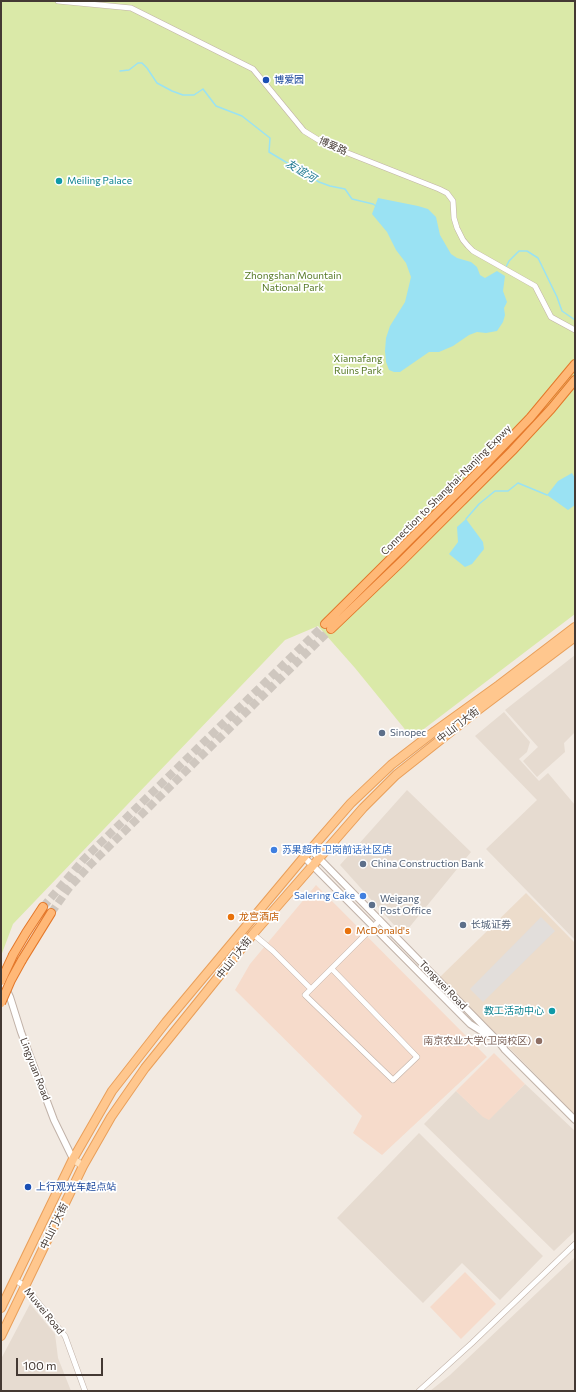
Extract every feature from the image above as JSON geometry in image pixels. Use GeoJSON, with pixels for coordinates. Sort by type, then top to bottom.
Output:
{"type":"FeatureCollection","features":[{"type":"Feature","properties":{"kind":"highway","name":"Connection to Shanghai-Nanjing Expwy"},"geometry":{"type":"LineString","coordinates":[[575,364],[530,418],[395,555],[328,627],[402,562],[512,451],[575,380]]}},
{"type":"Feature","properties":{"kind":"highway"},"geometry":{"type":"LineString","coordinates":[[1,980],[13,955],[43,908]]}},
{"type":"Feature","properties":{"kind":"highway"},"geometry":{"type":"LineString","coordinates":[[1,1003],[11,980],[50,913]]}},
{"type":"Feature","properties":{"kind":"main road","name":"中山门大街"},"geometry":{"type":"LineString","coordinates":[[1,1308],[73,1159],[112,1091],[166,1022],[304,857],[351,803],[391,765],[575,627]]}},
{"type":"Feature","properties":{"kind":"main road","name":"中山门大街"},"geometry":{"type":"LineString","coordinates":[[1,1336],[83,1166],[111,1117],[131,1087],[253,934],[319,857],[364,808],[401,771],[478,710],[575,637]]}},
{"type":"Feature","properties":{"kind":"main road"},"geometry":{"type":"LineString","coordinates":[[73,1159],[83,1166]]}},
{"type":"Feature","properties":{"kind":"street","name":"博爱路"},"geometry":{"type":"LineString","coordinates":[[58,1],[131,8],[253,69],[304,131],[324,144],[447,193],[453,201],[454,218],[457,228],[463,240],[473,251],[535,286],[551,317],[575,330]]}},
{"type":"Feature","properties":{"kind":"street","name":"Tongwei Road"},"geometry":{"type":"LineString","coordinates":[[311,850],[575,1120]]}},
{"type":"Feature","properties":{"kind":"street"},"geometry":{"type":"LineString","coordinates":[[304,857],[470,1024],[499,1042]]}},
{"type":"Feature","properties":{"kind":"street"},"geometry":{"type":"LineString","coordinates":[[332,969],[417,1057],[393,1080],[305,995],[380,920]]}},
{"type":"Feature","properties":{"kind":"street"},"geometry":{"type":"LineString","coordinates":[[253,934],[273,950],[311,989]]}},
{"type":"Feature","properties":{"kind":"street","name":"Lingyuan Road"},"geometry":{"type":"LineString","coordinates":[[1,980],[10,997],[21,1032],[54,1120],[73,1159]]}},
{"type":"Feature","properties":{"kind":"street"},"geometry":{"type":"LineString","coordinates":[[1,1003],[10,997]]}},
{"type":"Feature","properties":{"kind":"street"},"geometry":{"type":"LineString","coordinates":[[419,1391],[472,1343],[575,1244]]}},
{"type":"Feature","properties":{"kind":"street","name":"Muwei Road"},"geometry":{"type":"LineString","coordinates":[[15,1280],[25,1286],[65,1336],[85,1391]]}},
{"type":"Feature","properties":{"kind":"shaded area"},"geometry":{"type":"Polygon","coordinates":[[[575,655],[575,732],[564,743],[565,752],[537,777],[523,761],[538,747],[505,710],[575,655]]]}},
{"type":"Feature","properties":{"kind":"shaded area"},"geometry":{"type":"Polygon","coordinates":[[[504,712],[530,742],[527,752],[519,759],[539,781],[548,773],[575,805],[575,940],[486,849],[537,800],[475,736],[504,712]]]}},
{"type":"Feature","properties":{"kind":"shaded area"},"geometry":{"type":"Polygon","coordinates":[[[407,790],[471,852],[403,935],[340,865],[407,790]]]}},
{"type":"Feature","properties":{"kind":"shaded area"},"geometry":{"type":"Polygon","coordinates":[[[316,885],[487,1057],[382,1155],[353,1133],[362,1116],[235,990],[250,964],[316,885]]]}},
{"type":"Feature","properties":{"kind":"shaded area","name":"南京农业大学(卫岗校区)"},"geometry":{"type":"Polygon","coordinates":[[[526,893],[575,943],[575,1115],[440,977],[526,893]]]}},
{"type":"Feature","properties":{"kind":"shaded area"},"geometry":{"type":"Polygon","coordinates":[[[541,917],[555,931],[483,1002],[470,989],[541,917]]]}},
{"type":"Feature","properties":{"kind":"shaded area"},"geometry":{"type":"Polygon","coordinates":[[[494,1053],[525,1084],[489,1120],[483,1117],[456,1091],[494,1053]]]}},
{"type":"Feature","properties":{"kind":"shaded area"},"geometry":{"type":"Polygon","coordinates":[[[525,1084],[575,1131],[575,1231],[554,1251],[424,1124],[456,1091],[483,1116],[489,1119],[525,1084]]]}},
{"type":"Feature","properties":{"kind":"shaded area"},"geometry":{"type":"Polygon","coordinates":[[[419,1133],[543,1256],[500,1300],[462,1263],[423,1303],[337,1218],[419,1133]]]}},
{"type":"Feature","properties":{"kind":"shaded area"},"geometry":{"type":"Polygon","coordinates":[[[575,1257],[575,1391],[430,1391],[450,1375],[575,1257]]]}},
{"type":"Feature","properties":{"kind":"shaded area"},"geometry":{"type":"Polygon","coordinates":[[[465,1272],[496,1304],[461,1339],[430,1307],[465,1272]]]}},
{"type":"Feature","properties":{"kind":"shaded area"},"geometry":{"type":"Polygon","coordinates":[[[30,1304],[55,1334],[58,1358],[71,1391],[1,1391],[1,1359],[30,1304]]]}},
{"type":"Feature","properties":{"kind":"green space","name":"Zhongshan Mountain National Park"},"geometry":{"type":"Polygon","coordinates":[[[1,1],[575,1],[575,614],[412,738],[355,668],[318,626],[285,640],[13,924],[1,956],[1,1]]]}},
{"type":"Feature","properties":{"kind":"water"},"geometry":{"type":"Polygon","coordinates":[[[378,198],[428,209],[436,217],[440,235],[451,254],[457,258],[471,262],[477,267],[480,275],[485,278],[497,271],[505,276],[503,291],[507,302],[504,308],[505,315],[503,322],[497,331],[486,333],[477,332],[469,335],[453,346],[439,352],[429,352],[400,372],[389,370],[386,362],[386,338],[390,326],[405,302],[411,277],[406,263],[396,250],[387,232],[372,214],[378,198]]]}},
{"type":"Feature","properties":{"kind":"water"},"geometry":{"type":"Polygon","coordinates":[[[572,473],[575,478],[575,505],[568,510],[547,495],[558,481],[572,473]]]}},
{"type":"Feature","properties":{"kind":"water"},"geometry":{"type":"Polygon","coordinates":[[[466,519],[483,542],[484,549],[472,564],[465,567],[449,554],[458,542],[457,527],[466,519]]]}},
{"type":"Feature","properties":{"kind":"waterway","name":"友谊河"},"geometry":{"type":"LineString","coordinates":[[120,71],[129,70],[138,63],[142,63],[157,83],[172,91],[183,95],[194,95],[203,89],[216,106],[242,116],[270,138],[269,152],[319,182],[345,189],[352,199],[376,206]]}},
{"type":"Feature","properties":{"kind":"waterway","name":"友谊河"},"geometry":{"type":"LineString","coordinates":[[506,267],[509,261],[519,251],[527,251],[538,258],[557,297],[562,311],[575,320]]}},
{"type":"Feature","properties":{"kind":"waterway"},"geometry":{"type":"LineString","coordinates":[[466,519],[479,504],[495,491],[508,491],[518,483],[547,495]]}},
{"type":"Feature","properties":{"kind":"tunnel"},"geometry":{"type":"LineString","coordinates":[[43,907],[84,859],[325,624]]}},
{"type":"Feature","properties":{"kind":"tunnel"},"geometry":{"type":"LineString","coordinates":[[51,913],[69,888],[90,865],[331,629]]}},
{"type":"Feature","properties":{"kind":"place","name":"博爱园"},"geometry":{"type":"Point","coordinates":[266,80]}},
{"type":"Feature","properties":{"kind":"place","name":"Meiling Palace"},"geometry":{"type":"Point","coordinates":[59,181]}},
{"type":"Feature","properties":{"kind":"place","name":"Sinopec"},"geometry":{"type":"Point","coordinates":[382,733]}},
{"type":"Feature","properties":{"kind":"place","name":"苏果超市卫岗前话社区店"},"geometry":{"type":"Point","coordinates":[274,850]}},
{"type":"Feature","properties":{"kind":"place","name":"China Construction Bank"},"geometry":{"type":"Point","coordinates":[363,864]}},
{"type":"Feature","properties":{"kind":"place","name":"Salering Cake"},"geometry":{"type":"Point","coordinates":[363,896]}},
{"type":"Feature","properties":{"kind":"place","name":"Weigang Post Office"},"geometry":{"type":"Point","coordinates":[372,905]}},
{"type":"Feature","properties":{"kind":"place","name":"龙宫酒店"},"geometry":{"type":"Point","coordinates":[231,917]}},
{"type":"Feature","properties":{"kind":"place","name":"长城证券"},"geometry":{"type":"Point","coordinates":[463,925]}},
{"type":"Feature","properties":{"kind":"place","name":"McDonald's"},"geometry":{"type":"Point","coordinates":[348,931]}},
{"type":"Feature","properties":{"kind":"place","name":"教工活动中心"},"geometry":{"type":"Point","coordinates":[552,1011]}},
{"type":"Feature","properties":{"kind":"place","name":"南京农业大学(卫岗校区)"},"geometry":{"type":"Point","coordinates":[539,1041]}},
{"type":"Feature","properties":{"kind":"place","name":"上行观光车起点站"},"geometry":{"type":"Point","coordinates":[28,1187]}},
{"type":"Feature","properties":{"kind":"park label","name":"Xiamafang Ruins Park"},"geometry":{"type":"Point","coordinates":[358,364]}}]}
